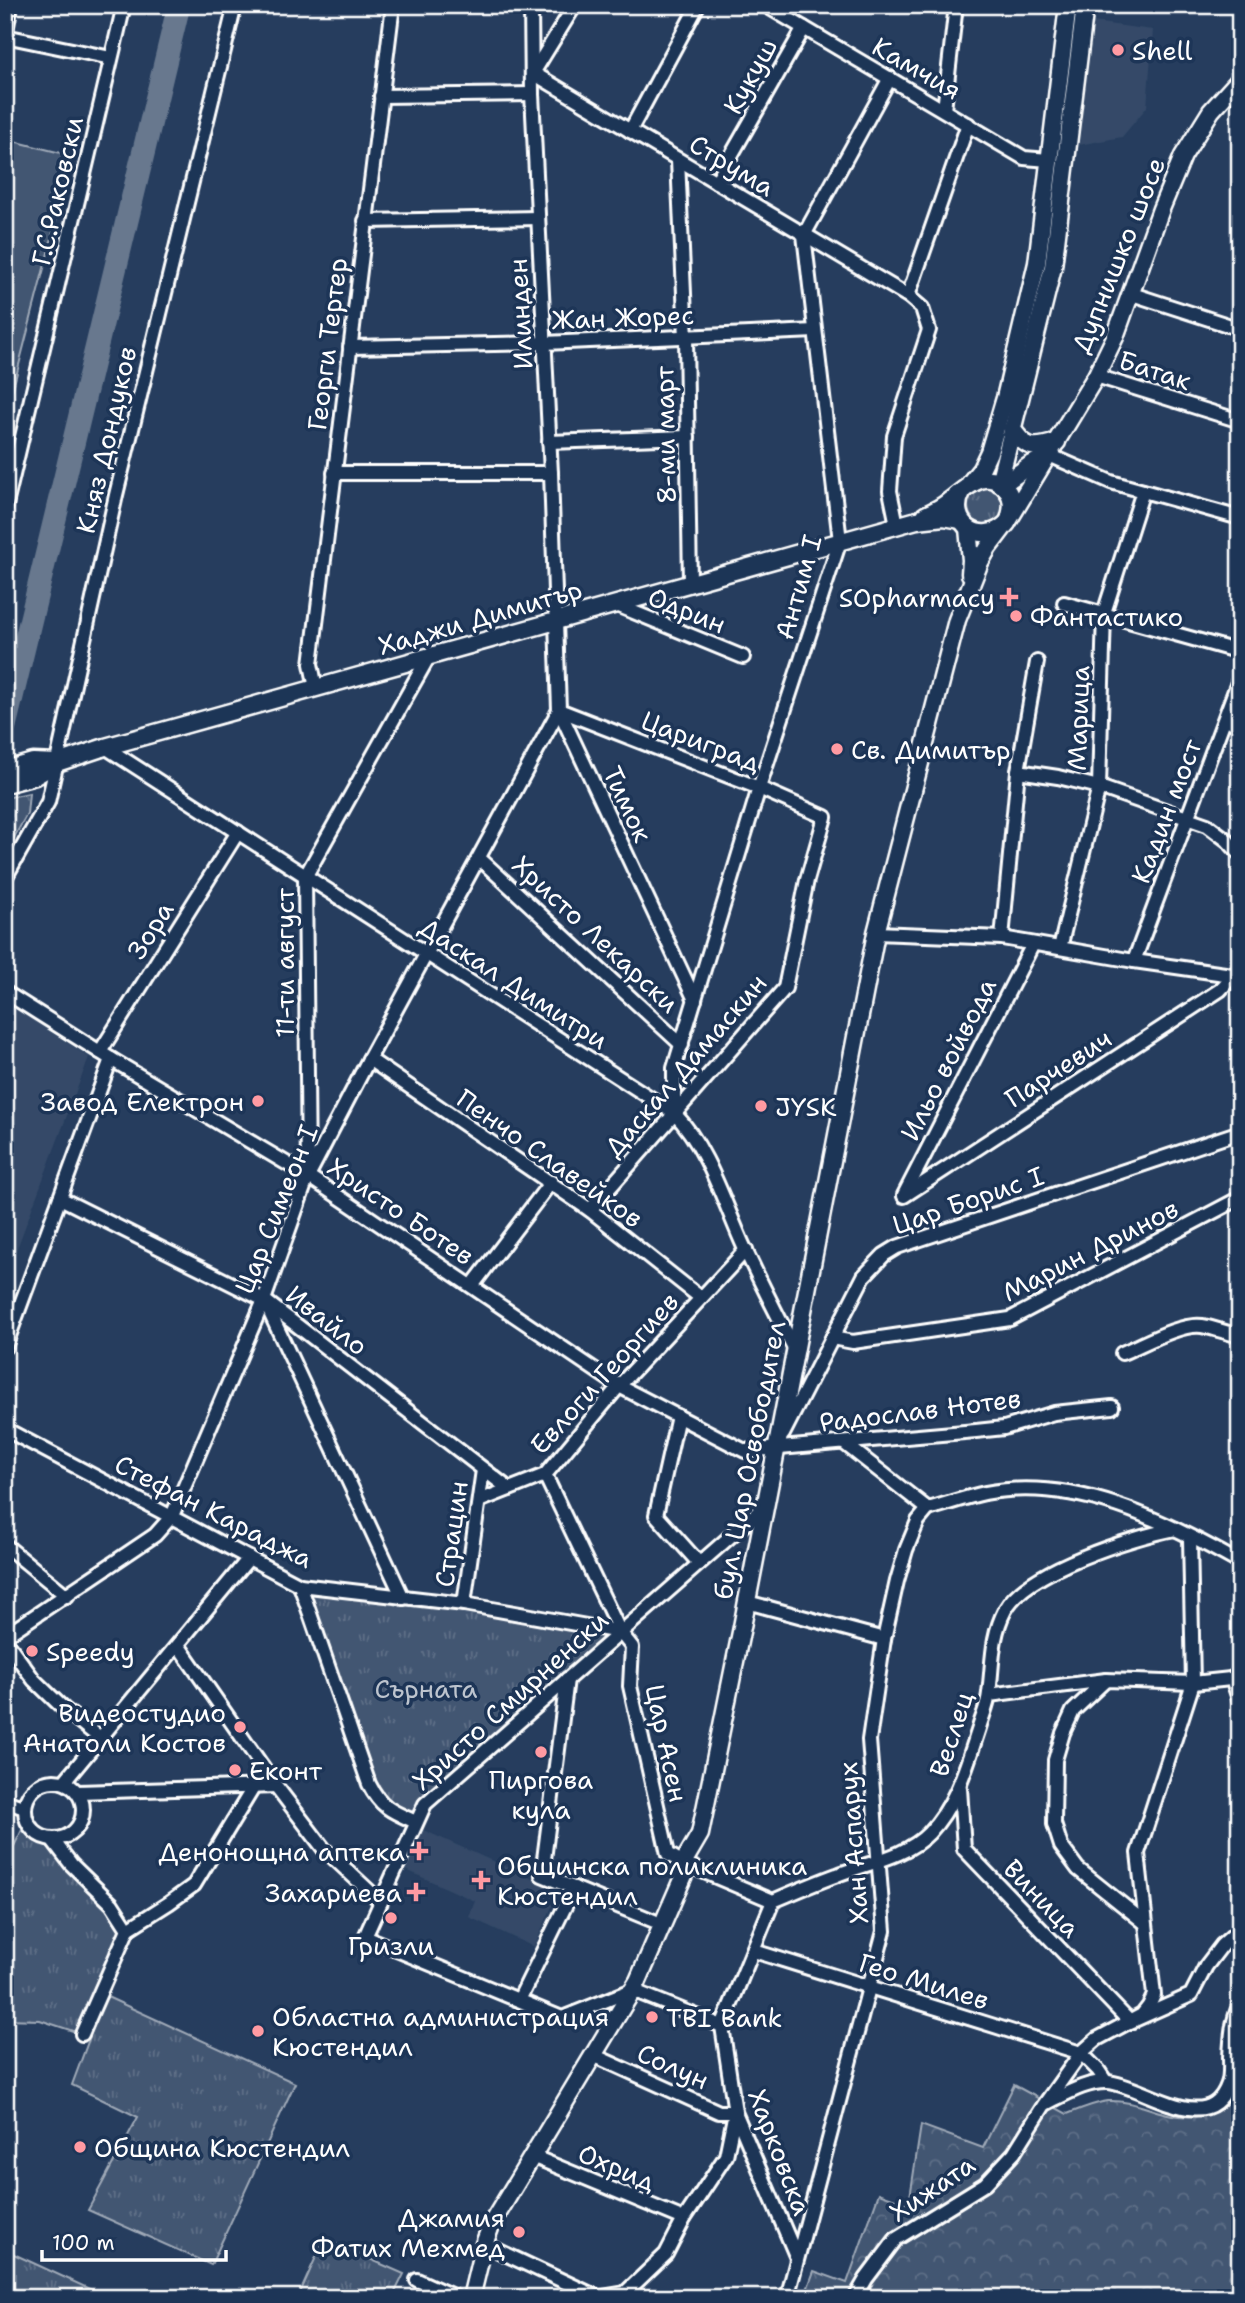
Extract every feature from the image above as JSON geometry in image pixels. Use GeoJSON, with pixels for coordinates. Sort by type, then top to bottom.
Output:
{"type":"FeatureCollection","features":[{"type":"Feature","properties":{"kind":"main road"},"geometry":{"type":"LineString","coordinates":[[917,520],[940,508],[965,488],[981,469],[989,452],[1005,398],[1037,263],[1068,5]]}},
{"type":"Feature","properties":{"kind":"main road"},"geometry":{"type":"LineString","coordinates":[[1001,484],[1012,428],[1053,267],[1085,5]]}},
{"type":"Feature","properties":{"kind":"main road","name":"Дупнишко шосе"},"geometry":{"type":"LineString","coordinates":[[968,588],[988,548],[1096,376],[1115,337],[1183,156],[1210,111],[1240,79]]}},
{"type":"Feature","properties":{"kind":"main road"},"geometry":{"type":"LineString","coordinates":[[1012,428],[1027,445],[1053,448]]}},
{"type":"Feature","properties":{"kind":"main road"},"geometry":{"type":"LineString","coordinates":[[1001,484],[1053,448]]}},
{"type":"Feature","properties":{"kind":"main road"},"geometry":{"type":"LineString","coordinates":[[917,520],[944,517],[965,524],[983,534],[991,533],[1008,519],[1011,499],[1001,484],[985,479],[965,488],[958,508],[965,524],[971,560],[968,588]]}},
{"type":"Feature","properties":{"kind":"main road","name":"Хаджи Димитър"},"geometry":{"type":"LineString","coordinates":[[5,770],[34,769],[57,763],[105,747],[917,520]]}},
{"type":"Feature","properties":{"kind":"main road","name":"бул. Цар Освободител"},"geometry":{"type":"LineString","coordinates":[[471,2298],[484,2244],[503,2203],[638,1981],[684,1875],[684,1863],[700,1834],[876,933],[922,750],[968,588]]}},
{"type":"Feature","properties":{"kind":"main road","name":"Хаджи Димитър"},"geometry":{"type":"LineString","coordinates":[[5,784],[34,769]]}},
{"type":"Feature","properties":{"kind":"main road"},"geometry":{"type":"LineString","coordinates":[[632,1990],[631,1978],[654,1921],[675,1872],[684,1863]]}},
{"type":"Feature","properties":{"kind":"street"},"geometry":{"type":"LineString","coordinates":[[11,5],[5,36],[111,58]]}},
{"type":"Feature","properties":{"kind":"street","name":"Г.С.Раковски"},"geometry":{"type":"LineString","coordinates":[[5,509],[124,5]]}},
{"type":"Feature","properties":{"kind":"street","name":"Княз Дондуков"},"geometry":{"type":"LineString","coordinates":[[5,878],[48,802],[116,495],[235,5]]}},
{"type":"Feature","properties":{"kind":"street","name":"Георги Тертер"},"geometry":{"type":"LineString","coordinates":[[316,688],[311,664],[393,5]]}},
{"type":"Feature","properties":{"kind":"street","name":"Илинден"},"geometry":{"type":"LineString","coordinates":[[531,5],[532,94],[557,620]]}},
{"type":"Feature","properties":{"kind":"street"},"geometry":{"type":"LineString","coordinates":[[533,72],[575,5]]}},
{"type":"Feature","properties":{"kind":"street"},"geometry":{"type":"LineString","coordinates":[[630,131],[698,5]]}},
{"type":"Feature","properties":{"kind":"street","name":"Камчия"},"geometry":{"type":"LineString","coordinates":[[765,5],[1024,158],[1049,160]]}},
{"type":"Feature","properties":{"kind":"street"},"geometry":{"type":"LineString","coordinates":[[944,110],[956,5]]}},
{"type":"Feature","properties":{"kind":"street","name":"Кукуш"},"geometry":{"type":"LineString","coordinates":[[716,182],[804,28]]}},
{"type":"Feature","properties":{"kind":"street","name":"Струма"},"geometry":{"type":"LineString","coordinates":[[533,72],[908,296]]}},
{"type":"Feature","properties":{"kind":"street"},"geometry":{"type":"LineString","coordinates":[[804,235],[890,78]]}},
{"type":"Feature","properties":{"kind":"street"},"geometry":{"type":"LineString","coordinates":[[381,96],[532,94]]}},
{"type":"Feature","properties":{"kind":"street"},"geometry":{"type":"LineString","coordinates":[[897,525],[890,491],[894,436],[929,330],[922,308],[908,296],[968,124]]}},
{"type":"Feature","properties":{"kind":"street","name":"8-ми март"},"geometry":{"type":"LineString","coordinates":[[678,160],[686,338],[690,583]]}},
{"type":"Feature","properties":{"kind":"street"},"geometry":{"type":"LineString","coordinates":[[365,221],[538,218]]}},
{"type":"Feature","properties":{"kind":"street","name":"Антим I"},"geometry":{"type":"LineString","coordinates":[[674,1113],[674,1068],[759,788],[840,541],[804,235]]}},
{"type":"Feature","properties":{"kind":"street"},"geometry":{"type":"LineString","coordinates":[[1132,294],[1240,329]]}},
{"type":"Feature","properties":{"kind":"street","name":"Жан Жорес"},"geometry":{"type":"LineString","coordinates":[[350,347],[544,344],[815,331]]}},
{"type":"Feature","properties":{"kind":"street","name":"Батак"},"geometry":{"type":"LineString","coordinates":[[1096,376],[1240,421]]}},
{"type":"Feature","properties":{"kind":"street"},"geometry":{"type":"LineString","coordinates":[[549,442],[688,437]]}},
{"type":"Feature","properties":{"kind":"street"},"geometry":{"type":"LineString","coordinates":[[1053,448],[1101,478],[1240,519]]}},
{"type":"Feature","properties":{"kind":"street"},"geometry":{"type":"LineString","coordinates":[[334,473],[551,473]]}},
{"type":"Feature","properties":{"kind":"street","name":"Марица"},"geometry":{"type":"LineString","coordinates":[[1060,948],[1099,787],[1104,613],[1143,491]]}},
{"type":"Feature","properties":{"kind":"street"},"geometry":{"type":"LineString","coordinates":[[1064,603],[1240,652]]}},
{"type":"Feature","properties":{"kind":"street","name":"Одрин"},"geometry":{"type":"LineString","coordinates":[[614,604],[743,657]]}},
{"type":"Feature","properties":{"kind":"street","name":"Тимок"},"geometry":{"type":"LineString","coordinates":[[557,620],[559,710],[695,1000]]}},
{"type":"Feature","properties":{"kind":"street","name":"11-ти август"},"geometry":{"type":"LineString","coordinates":[[308,1176],[305,877],[429,656]]}},
{"type":"Feature","properties":{"kind":"street"},"geometry":{"type":"LineString","coordinates":[[1002,938],[1018,771],[1037,662]]}},
{"type":"Feature","properties":{"kind":"street","name":"Кадин мост"},"geometry":{"type":"LineString","coordinates":[[1134,961],[1240,677]]}},
{"type":"Feature","properties":{"kind":"street","name":"Цариград"},"geometry":{"type":"LineString","coordinates":[[559,710],[759,788],[825,817]]}},
{"type":"Feature","properties":{"kind":"street","name":"Цар Симеон I"},"geometry":{"type":"LineString","coordinates":[[5,1638],[155,1535],[172,1516],[264,1300],[308,1176],[559,710]]}},
{"type":"Feature","properties":{"kind":"street"},"geometry":{"type":"LineString","coordinates":[[1226,718],[1240,727]]}},
{"type":"Feature","properties":{"kind":"street","name":"Даскал Димитри"},"geometry":{"type":"LineString","coordinates":[[105,747],[674,1113],[686,1125],[708,1166],[795,1350]]}},
{"type":"Feature","properties":{"kind":"street"},"geometry":{"type":"LineString","coordinates":[[1018,771],[1099,787],[1207,825],[1240,854]]}},
{"type":"Feature","properties":{"kind":"street","name":"Даскал Дамаскин"},"geometry":{"type":"LineString","coordinates":[[590,1210],[785,988],[807,880],[825,817]]}},
{"type":"Feature","properties":{"kind":"street","name":"Зора"},"geometry":{"type":"LineString","coordinates":[[5,1347],[60,1198],[106,1056],[238,832]]}},
{"type":"Feature","properties":{"kind":"street","name":"Христо Лекарски"},"geometry":{"type":"LineString","coordinates":[[479,858],[682,1045]]}},
{"type":"Feature","properties":{"kind":"street"},"geometry":{"type":"LineString","coordinates":[[876,933],[1002,938],[1134,961],[1237,975]]}},
{"type":"Feature","properties":{"kind":"street","name":"Ильо войвода"},"geometry":{"type":"LineString","coordinates":[[904,1196],[1033,944]]}},
{"type":"Feature","properties":{"kind":"street","name":"Парчевич"},"geometry":{"type":"LineString","coordinates":[[904,1196],[1220,990],[1237,975]]}},
{"type":"Feature","properties":{"kind":"street","name":"Христо Ботев"},"geometry":{"type":"LineString","coordinates":[[5,992],[106,1056],[308,1176],[619,1386],[746,1451],[775,1450]]}},
{"type":"Feature","properties":{"kind":"street","name":"Пенчо Славейков"},"geometry":{"type":"LineString","coordinates":[[369,1059],[551,1182],[702,1297]]}},
{"type":"Feature","properties":{"kind":"street","name":"Цар Борис I"},"geometry":{"type":"LineString","coordinates":[[775,1450],[864,1276],[884,1255],[897,1247],[1240,1132]]}},
{"type":"Feature","properties":{"kind":"street"},"geometry":{"type":"LineString","coordinates":[[472,1286],[551,1182]]}},
{"type":"Feature","properties":{"kind":"street","name":"Ивайло"},"geometry":{"type":"LineString","coordinates":[[60,1198],[264,1300],[509,1489]]}},
{"type":"Feature","properties":{"kind":"street","name":"Марин Дринов"},"geometry":{"type":"LineString","coordinates":[[832,1338],[853,1342],[1010,1319],[1240,1198]]}},
{"type":"Feature","properties":{"kind":"street","name":"Евлоги Георгиев"},"geometry":{"type":"LineString","coordinates":[[479,1501],[545,1475],[619,1386],[746,1250]]}},
{"type":"Feature","properties":{"kind":"street"},"geometry":{"type":"LineString","coordinates":[[264,1300],[403,1598]]}},
{"type":"Feature","properties":{"kind":"street"},"geometry":{"type":"LineString","coordinates":[[1122,1353],[1193,1326],[1240,1336]]}},
{"type":"Feature","properties":{"kind":"street","name":"Радослав Нотев"},"geometry":{"type":"LineString","coordinates":[[775,1450],[1004,1428],[1054,1413],[1112,1407]]}},
{"type":"Feature","properties":{"kind":"street"},"geometry":{"type":"LineString","coordinates":[[678,1416],[656,1515],[698,1562]]}},
{"type":"Feature","properties":{"kind":"street","name":"Стефан Караджа"},"geometry":{"type":"LineString","coordinates":[[5,1429],[300,1585],[464,1604],[620,1632]]}},
{"type":"Feature","properties":{"kind":"street"},"geometry":{"type":"LineString","coordinates":[[844,1443],[928,1509],[984,1493],[1033,1489],[1061,1492],[1100,1500],[1175,1529],[1240,1563]]}},
{"type":"Feature","properties":{"kind":"street","name":"Страцин"},"geometry":{"type":"LineString","coordinates":[[464,1604],[483,1470]]}},
{"type":"Feature","properties":{"kind":"street","name":"Цар Асен"},"geometry":{"type":"LineString","coordinates":[[545,1475],[620,1632],[632,1647],[630,1686],[667,1854],[684,1863]]}},
{"type":"Feature","properties":{"kind":"street","name":"Христо Смирненски"},"geometry":{"type":"LineString","coordinates":[[519,2000],[365,1937],[416,1822],[425,1804],[765,1506]]}},
{"type":"Feature","properties":{"kind":"street","name":"Хан Аспарух"},"geometry":{"type":"LineString","coordinates":[[787,2298],[884,1931],[869,1740],[884,1639],[906,1550],[918,1521],[928,1509]]}},
{"type":"Feature","properties":{"kind":"street","name":"Веслец"},"geometry":{"type":"LineString","coordinates":[[773,1901],[917,1843],[929,1832],[960,1788],[989,1695],[994,1639],[1006,1608],[1017,1596],[1037,1580],[1063,1566],[1150,1534],[1175,1529]]}},
{"type":"Feature","properties":{"kind":"street"},"geometry":{"type":"LineString","coordinates":[[1130,2022],[1142,2015],[1154,1995],[1138,1853],[1193,1683],[1190,1538]]}},
{"type":"Feature","properties":{"kind":"street"},"geometry":{"type":"LineString","coordinates":[[5,1545],[67,1596]]}},
{"type":"Feature","properties":{"kind":"street"},"geometry":{"type":"LineString","coordinates":[[64,1782],[249,1558]]}},
{"type":"Feature","properties":{"kind":"street"},"geometry":{"type":"LineString","coordinates":[[300,1585],[376,1799],[392,1812],[416,1822]]}},
{"type":"Feature","properties":{"kind":"street"},"geometry":{"type":"LineString","coordinates":[[747,1602],[884,1639]]}},
{"type":"Feature","properties":{"kind":"street"},"geometry":{"type":"LineString","coordinates":[[5,1638],[34,1680],[100,1738]]}},
{"type":"Feature","properties":{"kind":"street"},"geometry":{"type":"LineString","coordinates":[[178,1645],[276,1786],[324,1849],[381,1902]]}},
{"type":"Feature","properties":{"kind":"street"},"geometry":{"type":"LineString","coordinates":[[989,1695],[1106,1680],[1193,1683],[1236,1678],[1240,1702]]}},
{"type":"Feature","properties":{"kind":"street"},"geometry":{"type":"LineString","coordinates":[[567,1679],[542,1875],[654,1921]]}},
{"type":"Feature","properties":{"kind":"street"},"geometry":{"type":"LineString","coordinates":[[1106,1680],[1073,1712],[1063,1733],[1055,1760],[1054,1824],[1061,1846],[1078,1869],[1144,1922]]}},
{"type":"Feature","properties":{"kind":"street"},"geometry":{"type":"LineString","coordinates":[[46,1781],[64,1782],[78,1792],[82,1800],[82,1819],[71,1834],[52,1839],[36,1833],[29,1826],[24,1808],[26,1799],[37,1785],[46,1781]]}},
{"type":"Feature","properties":{"kind":"street"},"geometry":{"type":"LineString","coordinates":[[78,1792],[276,1786]]}},
{"type":"Feature","properties":{"kind":"street"},"geometry":{"type":"LineString","coordinates":[[82,2034],[128,1929],[194,1885],[253,1788]]}},
{"type":"Feature","properties":{"kind":"street","name":"Виница"},"geometry":{"type":"LineString","coordinates":[[960,1788],[964,1849],[1130,2022]]}},
{"type":"Feature","properties":{"kind":"street"},"geometry":{"type":"LineString","coordinates":[[5,1801],[24,1808]]}},
{"type":"Feature","properties":{"kind":"street"},"geometry":{"type":"LineString","coordinates":[[52,1839],[71,1864],[111,1904],[128,1929]]}},
{"type":"Feature","properties":{"kind":"street"},"geometry":{"type":"LineString","coordinates":[[574,1888],[519,2000],[562,2018],[632,1990],[722,2026],[773,1901],[684,1863]]}},
{"type":"Feature","properties":{"kind":"street","name":"Хижата"},"geometry":{"type":"LineString","coordinates":[[855,2298],[896,2239],[985,2184],[1014,2153],[1044,2105],[1082,2053],[1097,2039],[1114,2029],[1191,1995],[1206,1966],[1240,1928]]}},
{"type":"Feature","properties":{"kind":"street","name":"Гео Милев"},"geometry":{"type":"LineString","coordinates":[[754,1951],[1082,2053]]}},
{"type":"Feature","properties":{"kind":"street"},"geometry":{"type":"LineString","coordinates":[[1044,2105],[1079,2087],[1106,2082],[1193,2110],[1207,2107],[1218,2099],[1228,2084],[1230,2042],[1234,2016],[1240,2004]]}},
{"type":"Feature","properties":{"kind":"street","name":"Харковска"},"geometry":{"type":"LineString","coordinates":[[722,2026],[735,2112],[797,2258]]}},
{"type":"Feature","properties":{"kind":"street"},"geometry":{"type":"LineString","coordinates":[[1082,2053],[1106,2082]]}},
{"type":"Feature","properties":{"kind":"street","name":"Солун"},"geometry":{"type":"LineString","coordinates":[[593,2055],[719,2112],[735,2112]]}},
{"type":"Feature","properties":{"kind":"street"},"geometry":{"type":"LineString","coordinates":[[484,2244],[597,2297],[625,2293],[666,2253],[726,2156],[735,2112]]}},
{"type":"Feature","properties":{"kind":"street","name":"Охрид"},"geometry":{"type":"LineString","coordinates":[[532,2156],[684,2220]]}},
{"type":"Feature","properties":{"kind":"street"},"geometry":{"type":"LineString","coordinates":[[417,2280],[457,2298]]}},
{"type":"Feature","properties":{"kind":"shaded area"},"geometry":{"type":"Polygon","coordinates":[[[1092,22],[1153,30],[1147,107],[1122,137],[1079,145],[1092,22]]]}},
{"type":"Feature","properties":{"kind":"shaded area"},"geometry":{"type":"Polygon","coordinates":[[[5,1002],[89,1057],[7,1275],[5,1275],[5,1002]]]}},
{"type":"Feature","properties":{"kind":"shaded area","name":"Общинска поликлиника Кюстендил"},"geometry":{"type":"Polygon","coordinates":[[[421,1829],[559,1891],[534,1947],[469,1917],[475,1901],[404,1869],[421,1829]]]}},
{"type":"Feature","properties":{"kind":"green space"},"geometry":{"type":"Polygon","coordinates":[[[5,139],[73,156],[5,419],[5,139]]]}},
{"type":"Feature","properties":{"kind":"green space"},"geometry":{"type":"Polygon","coordinates":[[[987,487],[1000,493],[1006,506],[1000,519],[987,525],[974,519],[968,506],[974,493],[987,487]]]}},
{"type":"Feature","properties":{"kind":"green space"},"geometry":{"type":"Polygon","coordinates":[[[29,793],[27,814],[5,854],[5,798],[29,793]]]}},
{"type":"Feature","properties":{"kind":"green space","name":"Сърната"},"geometry":{"type":"Polygon","coordinates":[[[300,1585],[620,1632],[425,1804],[416,1822],[376,1799],[300,1585]]]}},
{"type":"Feature","properties":{"kind":"green space"},"geometry":{"type":"Polygon","coordinates":[[[23,1828],[71,1864],[128,1929],[82,2034],[40,2020],[5,2019],[5,1864],[23,1828]]]}},
{"type":"Feature","properties":{"kind":"green space"},"geometry":{"type":"Polygon","coordinates":[[[105,1996],[295,2083],[211,2265],[88,2210],[138,2117],[72,2085],[105,1996]]]}},
{"type":"Feature","properties":{"kind":"green space"},"geometry":{"type":"Polygon","coordinates":[[[1240,2040],[1240,2298],[804,2298],[814,2271],[847,2283],[879,2193],[909,2204],[921,2125],[983,2148],[1014,2085],[1067,2114],[1098,2103],[1115,2101],[1172,2115],[1206,2114],[1225,2104],[1231,2095],[1238,2073],[1240,2040]]]}},
{"type":"Feature","properties":{"kind":"green space"},"geometry":{"type":"Polygon","coordinates":[[[324,2239],[404,2274],[392,2298],[305,2298],[299,2295],[324,2239]]]}},
{"type":"Feature","properties":{"kind":"green space"},"geometry":{"type":"Polygon","coordinates":[[[5,2250],[109,2298],[5,2298],[5,2250]]]}},
{"type":"Feature","properties":{"kind":"waterway"},"geometry":{"type":"LineString","coordinates":[[5,726],[179,5]]}},
{"type":"Feature","properties":{"kind":"place","name":"Shell"},"geometry":{"type":"Point","coordinates":[1118,50]}},
{"type":"Feature","properties":{"kind":"place","name":"SOpharmacy"},"geometry":{"type":"Point","coordinates":[1009,597]}},
{"type":"Feature","properties":{"kind":"place","name":"Фантастико"},"geometry":{"type":"Point","coordinates":[1016,616]}},
{"type":"Feature","properties":{"kind":"place","name":"Св. Димитър"},"geometry":{"type":"Point","coordinates":[837,749]}},
{"type":"Feature","properties":{"kind":"place","name":"Завод Електрон"},"geometry":{"type":"Point","coordinates":[258,1101]}},
{"type":"Feature","properties":{"kind":"place","name":"JYSK"},"geometry":{"type":"Point","coordinates":[761,1106]}},
{"type":"Feature","properties":{"kind":"place","name":"Speedy"},"geometry":{"type":"Point","coordinates":[32,1651]}},
{"type":"Feature","properties":{"kind":"place","name":"Видеостудио Анатоли Костов"},"geometry":{"type":"Point","coordinates":[240,1727]}},
{"type":"Feature","properties":{"kind":"place","name":"Пиргова кула"},"geometry":{"type":"Point","coordinates":[541,1752]}},
{"type":"Feature","properties":{"kind":"place","name":"Еконт"},"geometry":{"type":"Point","coordinates":[235,1770]}},
{"type":"Feature","properties":{"kind":"place","name":"Денонощна аптека"},"geometry":{"type":"Point","coordinates":[419,1851]}},
{"type":"Feature","properties":{"kind":"place","name":"Общинска поликлиника Кюстендил"},"geometry":{"type":"Point","coordinates":[481,1880]}},
{"type":"Feature","properties":{"kind":"place","name":"Захариева"},"geometry":{"type":"Point","coordinates":[416,1892]}},
{"type":"Feature","properties":{"kind":"place","name":"Гризли"},"geometry":{"type":"Point","coordinates":[391,1918]}},
{"type":"Feature","properties":{"kind":"place","name":"TBI Bank"},"geometry":{"type":"Point","coordinates":[652,2017]}},
{"type":"Feature","properties":{"kind":"place","name":"Областна администрация Кюстендил"},"geometry":{"type":"Point","coordinates":[258,2031]}},
{"type":"Feature","properties":{"kind":"place","name":"Община Кюстендил"},"geometry":{"type":"Point","coordinates":[80,2147]}},
{"type":"Feature","properties":{"kind":"place","name":"Джамия Фатих Мехмед"},"geometry":{"type":"Point","coordinates":[519,2232]}}]}
